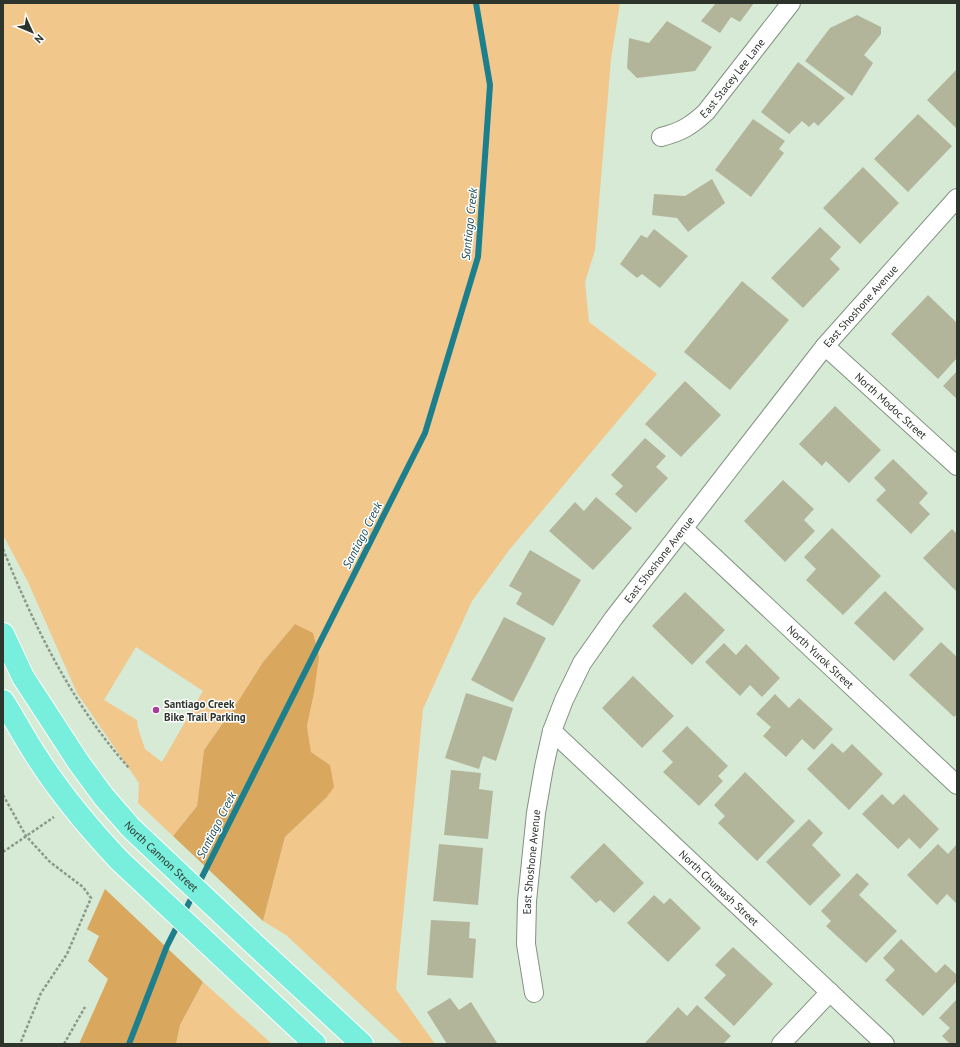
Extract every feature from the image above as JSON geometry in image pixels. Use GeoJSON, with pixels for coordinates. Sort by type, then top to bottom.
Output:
{"type":"FeatureCollection","features":[{"type":"Feature","properties":{"kind":"main road","name":"North Cannon Street"},"geometry":{"type":"LineString","coordinates":[[3,634],[23,677],[75,757],[104,797],[131,828],[362,1044]]}},
{"type":"Feature","properties":{"kind":"main road"},"geometry":{"type":"LineString","coordinates":[[3,701],[35,754],[71,805],[119,860],[315,1044]]}},
{"type":"Feature","properties":{"kind":"street","name":"East Stacey Lee Lane"},"geometry":{"type":"LineString","coordinates":[[661,137],[677,133],[692,125],[706,112],[791,3]]}},
{"type":"Feature","properties":{"kind":"street","name":"East Shoshone Avenue"},"geometry":{"type":"LineString","coordinates":[[534,993],[526,944],[527,901],[536,813],[552,731],[564,700],[582,663],[613,619],[825,346],[957,198]]}},
{"type":"Feature","properties":{"kind":"street","name":"North Modoc Street"},"geometry":{"type":"LineString","coordinates":[[825,346],[957,466]]}},
{"type":"Feature","properties":{"kind":"street","name":"North Yurok Street"},"geometry":{"type":"LineString","coordinates":[[684,529],[957,785]]}},
{"type":"Feature","properties":{"kind":"street","name":"North Chumash Street"},"geometry":{"type":"LineString","coordinates":[[552,731],[886,1044]]}},
{"type":"Feature","properties":{"kind":"street"},"geometry":{"type":"LineString","coordinates":[[781,1044],[830,992]]}},
{"type":"Feature","properties":{"kind":"path"},"geometry":{"type":"LineString","coordinates":[[3,549],[32,618],[54,661],[77,700],[129,768]]}},
{"type":"Feature","properties":{"kind":"path"},"geometry":{"type":"LineString","coordinates":[[3,795],[26,836],[50,862],[84,887],[91,898],[67,954],[41,993],[20,1044]]}},
{"type":"Feature","properties":{"kind":"path"},"geometry":{"type":"LineString","coordinates":[[3,852],[71,805]]}},
{"type":"Feature","properties":{"kind":"path"},"geometry":{"type":"LineString","coordinates":[[64,1044],[85,1007]]}},
{"type":"Feature","properties":{"kind":"shaded area"},"geometry":{"type":"Polygon","coordinates":[[[3,3],[620,3],[611,59],[595,250],[585,282],[589,322],[657,374],[510,549],[472,601],[423,709],[396,989],[435,1044],[403,1044],[286,935],[263,921],[285,837],[326,798],[330,765],[311,752],[307,726],[314,693],[295,624],[263,662],[237,703],[204,750],[197,806],[173,836],[138,803],[139,783],[77,693],[28,582],[3,535],[3,3]],[[136,647],[104,700],[137,720],[145,749],[162,762],[203,691],[136,647]]]}},
{"type":"Feature","properties":{"kind":"shaded area"},"geometry":{"type":"Polygon","coordinates":[[[295,624],[313,633],[319,657],[314,693],[307,726],[311,752],[330,765],[334,787],[326,798],[285,837],[263,921],[173,836],[197,806],[204,750],[237,703],[263,662],[295,624]]]}},
{"type":"Feature","properties":{"kind":"shaded area"},"geometry":{"type":"Polygon","coordinates":[[[105,889],[203,982],[180,1025],[176,1044],[79,1044],[108,979],[88,961],[99,936],[87,929],[105,889]]]}},
{"type":"Feature","properties":{"kind":"shaded area"},"geometry":{"type":"Polygon","coordinates":[[[203,982],[272,1044],[176,1044],[180,1025],[203,982]]]}},
{"type":"Feature","properties":{"kind":"building"},"geometry":{"type":"Polygon","coordinates":[[[716,3],[754,3],[740,22],[731,17],[720,33],[701,21],[716,3]]]}},
{"type":"Feature","properties":{"kind":"building"},"geometry":{"type":"Polygon","coordinates":[[[857,15],[881,27],[881,34],[864,55],[873,63],[852,96],[805,61],[830,28],[857,15]]]}},
{"type":"Feature","properties":{"kind":"building"},"geometry":{"type":"Polygon","coordinates":[[[667,21],[712,47],[695,71],[637,78],[627,68],[629,38],[649,43],[667,21]]]}},
{"type":"Feature","properties":{"kind":"building"},"geometry":{"type":"Polygon","coordinates":[[[798,62],[845,98],[818,126],[814,122],[809,127],[802,121],[789,134],[761,112],[798,62]]]}},
{"type":"Feature","properties":{"kind":"building"},"geometry":{"type":"Polygon","coordinates":[[[957,69],[957,129],[927,100],[957,69]]]}},
{"type":"Feature","properties":{"kind":"building"},"geometry":{"type":"Polygon","coordinates":[[[918,114],[952,146],[908,192],[874,159],[918,114]]]}},
{"type":"Feature","properties":{"kind":"building"},"geometry":{"type":"Polygon","coordinates":[[[753,119],[785,141],[779,149],[784,153],[751,197],[715,170],[753,119]]]}},
{"type":"Feature","properties":{"kind":"building"},"geometry":{"type":"Polygon","coordinates":[[[863,167],[899,203],[860,244],[823,208],[863,167]]]}},
{"type":"Feature","properties":{"kind":"building"},"geometry":{"type":"Polygon","coordinates":[[[712,179],[725,203],[688,232],[677,218],[652,215],[654,194],[685,196],[712,179]]]}},
{"type":"Feature","properties":{"kind":"building"},"geometry":{"type":"Polygon","coordinates":[[[820,227],[841,247],[830,259],[840,269],[803,308],[771,278],[820,227]]]}},
{"type":"Feature","properties":{"kind":"building"},"geometry":{"type":"Polygon","coordinates":[[[654,229],[688,256],[660,288],[642,274],[637,278],[620,264],[641,235],[647,238],[654,229]]]}},
{"type":"Feature","properties":{"kind":"building"},"geometry":{"type":"Polygon","coordinates":[[[742,281],[789,320],[730,390],[684,352],[742,281]]]}},
{"type":"Feature","properties":{"kind":"building"},"geometry":{"type":"Polygon","coordinates":[[[928,295],[957,323],[957,358],[938,379],[891,334],[928,295]]]}},
{"type":"Feature","properties":{"kind":"building"},"geometry":{"type":"Polygon","coordinates":[[[957,371],[957,399],[943,386],[957,371]]]}},
{"type":"Feature","properties":{"kind":"building"},"geometry":{"type":"Polygon","coordinates":[[[685,381],[721,415],[681,457],[645,424],[685,381]]]}},
{"type":"Feature","properties":{"kind":"building"},"geometry":{"type":"Polygon","coordinates":[[[835,406],[881,450],[849,483],[826,461],[822,466],[799,444],[835,406]]]}},
{"type":"Feature","properties":{"kind":"building"},"geometry":{"type":"Polygon","coordinates":[[[645,438],[666,456],[656,467],[668,478],[636,513],[615,494],[623,486],[611,475],[645,438]]]}},
{"type":"Feature","properties":{"kind":"building"},"geometry":{"type":"Polygon","coordinates":[[[893,459],[928,493],[919,503],[930,514],[911,534],[876,500],[886,490],[874,478],[893,459]]]}},
{"type":"Feature","properties":{"kind":"building"},"geometry":{"type":"Polygon","coordinates":[[[783,480],[814,509],[804,520],[815,531],[785,562],[744,521],[783,480]]]}},
{"type":"Feature","properties":{"kind":"building"},"geometry":{"type":"Polygon","coordinates":[[[596,497],[632,528],[593,570],[549,531],[575,502],[584,511],[596,497]]]}},
{"type":"Feature","properties":{"kind":"building"},"geometry":{"type":"Polygon","coordinates":[[[832,528],[881,576],[843,615],[806,580],[816,569],[804,557],[832,528]]]}},
{"type":"Feature","properties":{"kind":"building"},"geometry":{"type":"Polygon","coordinates":[[[952,529],[957,534],[957,592],[923,558],[952,529]]]}},
{"type":"Feature","properties":{"kind":"building"},"geometry":{"type":"Polygon","coordinates":[[[530,550],[581,580],[553,626],[516,604],[522,593],[509,586],[530,550]]]}},
{"type":"Feature","properties":{"kind":"building"},"geometry":{"type":"Polygon","coordinates":[[[885,591],[924,629],[894,661],[854,623],[885,591]]]}},
{"type":"Feature","properties":{"kind":"building"},"geometry":{"type":"Polygon","coordinates":[[[685,592],[725,630],[692,665],[652,626],[685,592]]]}},
{"type":"Feature","properties":{"kind":"building"},"geometry":{"type":"Polygon","coordinates":[[[504,617],[546,638],[513,702],[471,680],[504,617]]]}},
{"type":"Feature","properties":{"kind":"building"},"geometry":{"type":"Polygon","coordinates":[[[941,642],[957,657],[957,714],[954,717],[909,675],[941,642]]]}},
{"type":"Feature","properties":{"kind":"building"},"geometry":{"type":"Polygon","coordinates":[[[724,643],[736,655],[746,644],[780,678],[762,697],[750,685],[740,696],[705,662],[724,643]]]}},
{"type":"Feature","properties":{"kind":"building"},"geometry":{"type":"Polygon","coordinates":[[[633,676],[674,716],[642,748],[602,708],[633,676]]]}},
{"type":"Feature","properties":{"kind":"building"},"geometry":{"type":"Polygon","coordinates":[[[466,693],[513,708],[496,761],[483,756],[479,769],[445,758],[466,693]]]}},
{"type":"Feature","properties":{"kind":"building"},"geometry":{"type":"Polygon","coordinates":[[[775,694],[789,708],[799,698],[833,729],[814,750],[802,739],[786,757],[763,736],[771,727],[756,714],[775,694]]]}},
{"type":"Feature","properties":{"kind":"building"},"geometry":{"type":"Polygon","coordinates":[[[687,726],[728,766],[718,776],[723,781],[699,806],[663,772],[673,762],[662,751],[687,726]]]}},
{"type":"Feature","properties":{"kind":"building"},"geometry":{"type":"Polygon","coordinates":[[[832,743],[843,753],[852,744],[883,774],[849,810],[807,769],[832,743]]]}},
{"type":"Feature","properties":{"kind":"building"},"geometry":{"type":"Polygon","coordinates":[[[451,770],[481,773],[479,789],[493,791],[488,839],[444,835],[451,770]]]}},
{"type":"Feature","properties":{"kind":"building"},"geometry":{"type":"Polygon","coordinates":[[[745,772],[795,821],[757,861],[718,823],[725,816],[714,805],[745,772]]]}},
{"type":"Feature","properties":{"kind":"building"},"geometry":{"type":"Polygon","coordinates":[[[882,794],[893,805],[904,794],[939,829],[920,849],[909,838],[898,849],[862,814],[882,794]]]}},
{"type":"Feature","properties":{"kind":"building"},"geometry":{"type":"Polygon","coordinates":[[[809,819],[823,833],[812,845],[841,875],[810,906],[766,862],[809,819]]]}},
{"type":"Feature","properties":{"kind":"building"},"geometry":{"type":"Polygon","coordinates":[[[604,843],[644,883],[614,913],[600,900],[596,903],[570,877],[604,843]]]}},
{"type":"Feature","properties":{"kind":"building"},"geometry":{"type":"Polygon","coordinates":[[[439,844],[483,848],[478,905],[433,901],[439,844]]]}},
{"type":"Feature","properties":{"kind":"building"},"geometry":{"type":"Polygon","coordinates":[[[938,844],[948,854],[957,844],[957,904],[947,894],[937,905],[907,875],[938,844]]]}},
{"type":"Feature","properties":{"kind":"building"},"geometry":{"type":"Polygon","coordinates":[[[857,873],[869,884],[859,895],[897,931],[866,963],[826,926],[831,921],[821,911],[857,873]]]}},
{"type":"Feature","properties":{"kind":"building"},"geometry":{"type":"Polygon","coordinates":[[[654,895],[664,904],[670,898],[701,928],[668,962],[627,923],[654,895]]]}},
{"type":"Feature","properties":{"kind":"building"},"geometry":{"type":"Polygon","coordinates":[[[431,920],[470,922],[469,938],[476,939],[473,978],[427,975],[431,920]]]}},
{"type":"Feature","properties":{"kind":"building"},"geometry":{"type":"Polygon","coordinates":[[[901,939],[936,973],[945,964],[957,975],[957,981],[923,1016],[885,980],[895,970],[883,958],[901,939]]]}},
{"type":"Feature","properties":{"kind":"building"},"geometry":{"type":"Polygon","coordinates":[[[733,947],[773,984],[734,1026],[704,998],[726,975],[715,965],[733,947]]]}},
{"type":"Feature","properties":{"kind":"building"},"geometry":{"type":"Polygon","coordinates":[[[450,998],[459,1010],[471,1002],[497,1043],[447,1044],[427,1012],[450,998]]]}},
{"type":"Feature","properties":{"kind":"building"},"geometry":{"type":"Polygon","coordinates":[[[957,999],[957,1044],[950,1044],[942,1036],[950,1028],[939,1018],[957,999]]]}},
{"type":"Feature","properties":{"kind":"building"},"geometry":{"type":"Polygon","coordinates":[[[697,1005],[731,1036],[723,1044],[645,1043],[678,1007],[687,1016],[697,1005]]]}},
{"type":"Feature","properties":{"kind":"waterway","name":"Santiago Creek"},"geometry":{"type":"LineString","coordinates":[[198,885],[425,433],[478,257],[490,85],[476,3]]}},
{"type":"Feature","properties":{"kind":"waterway","name":"Santiago Creek"},"geometry":{"type":"LineString","coordinates":[[129,1044],[167,946],[194,893]]}},
{"type":"Feature","properties":{"kind":"place","name":"Santiago Creek Bike Trail Parking"},"geometry":{"type":"Point","coordinates":[156,710]}}]}
